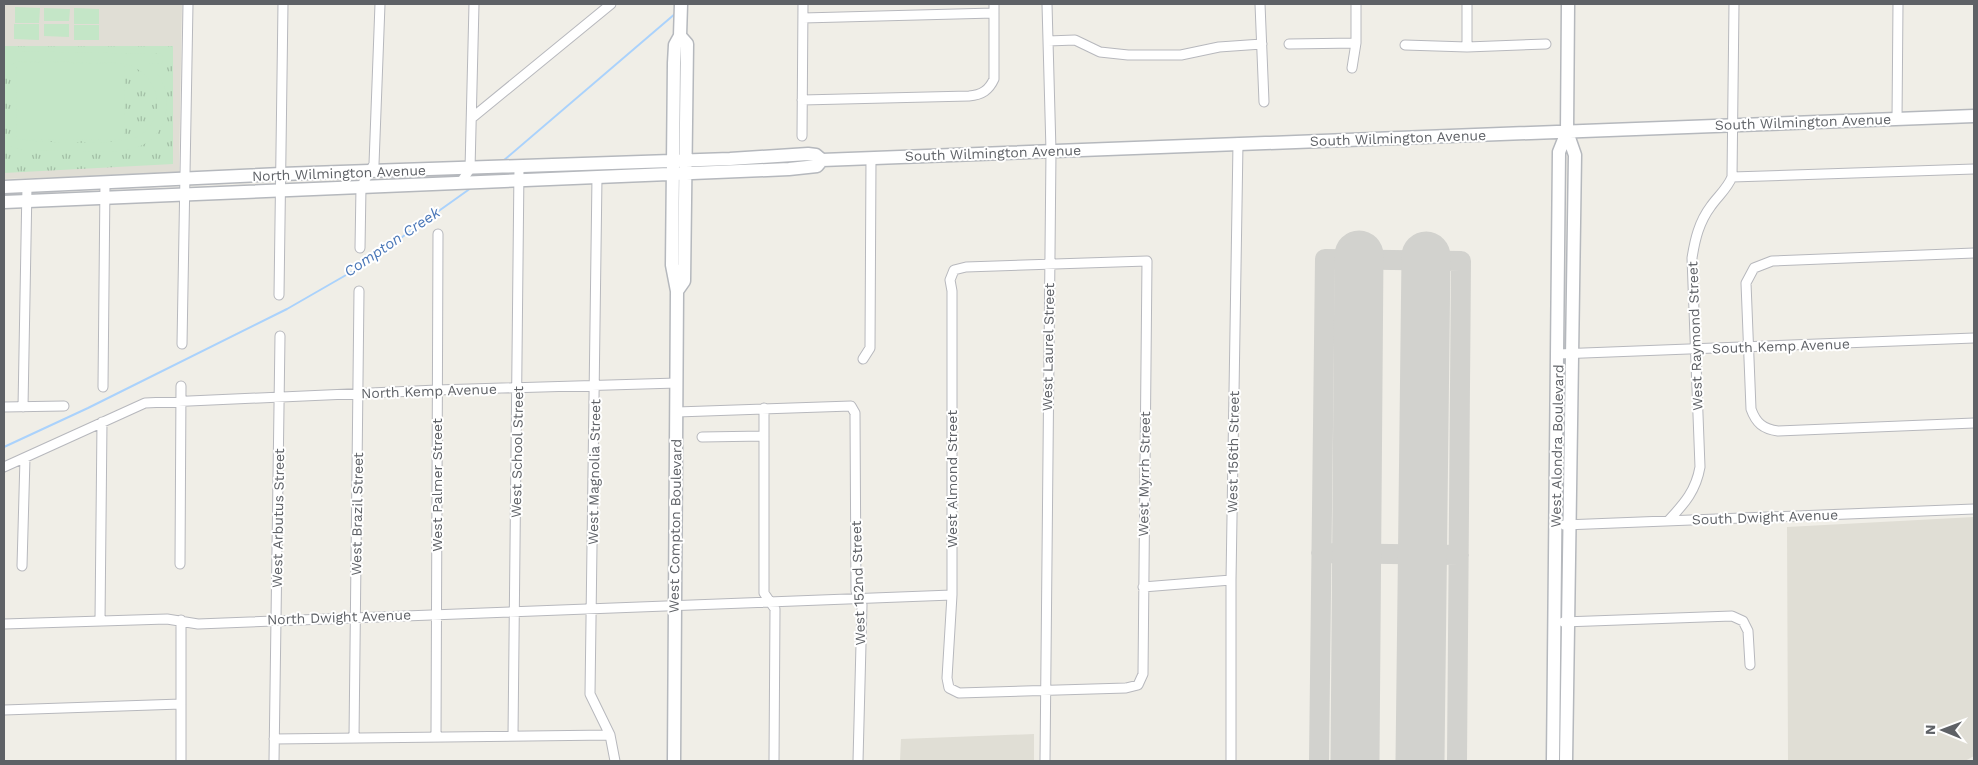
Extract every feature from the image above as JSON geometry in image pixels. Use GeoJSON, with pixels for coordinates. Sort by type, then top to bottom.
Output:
{"type":"FeatureCollection","features":[{"type":"Feature","properties":{"kind":"main road","name":"West Compton Boulevard"},"geometry":{"type":"LineString","coordinates":[[674,761],[677,292],[672,265],[680,174],[674,54],[680,29],[680,4]]}},
{"type":"Feature","properties":{"kind":"main road","name":"West Alondra Boulevard"},"geometry":{"type":"LineString","coordinates":[[1562,525],[1572,353],[1574,156],[1567,132],[1568,4]]}},
{"type":"Feature","properties":{"kind":"main road","name":"South Wilmington Avenue"},"geometry":{"type":"LineString","coordinates":[[679,161],[808,154],[816,155],[822,160],[1974,116]]}},
{"type":"Feature","properties":{"kind":"main road","name":"West Alondra Boulevard"},"geometry":{"type":"LineString","coordinates":[[1566,761],[1561,621],[1562,525],[1558,354],[1559,152],[1567,132]]}},
{"type":"Feature","properties":{"kind":"main road","name":"South Wilmington Avenue"},"geometry":{"type":"LineString","coordinates":[[680,174],[798,168],[817,166],[822,160]]}},
{"type":"Feature","properties":{"kind":"main road","name":"North Wilmington Avenue"},"geometry":{"type":"LineString","coordinates":[[4,202],[501,180],[517,172],[679,161]]}},
{"type":"Feature","properties":{"kind":"main road","name":"North Wilmington Avenue"},"geometry":{"type":"LineString","coordinates":[[4,187],[281,174],[470,169],[597,177],[680,174]]}},
{"type":"Feature","properties":{"kind":"main road","name":"West Alondra Boulevard"},"geometry":{"type":"LineString","coordinates":[[1553,761],[1561,621]]}},
{"type":"Feature","properties":{"kind":"street"},"geometry":{"type":"LineString","coordinates":[[182,344],[188,4]]}},
{"type":"Feature","properties":{"kind":"street"},"geometry":{"type":"LineString","coordinates":[[279,295],[283,4]]}},
{"type":"Feature","properties":{"kind":"street"},"geometry":{"type":"LineString","coordinates":[[360,248],[361,187],[374,164],[380,4]]}},
{"type":"Feature","properties":{"kind":"street"},"geometry":{"type":"LineString","coordinates":[[461,182],[470,169],[473,117],[474,4]]}},
{"type":"Feature","properties":{"kind":"street"},"geometry":{"type":"LineString","coordinates":[[473,117],[610,4]]}},
{"type":"Feature","properties":{"kind":"street"},"geometry":{"type":"LineString","coordinates":[[802,136],[803,4]]}},
{"type":"Feature","properties":{"kind":"street","name":"West Laurel Street"},"geometry":{"type":"LineString","coordinates":[[1045,761],[1051,151],[1046,4]]}},
{"type":"Feature","properties":{"kind":"street"},"geometry":{"type":"LineString","coordinates":[[1260,4],[1264,102]]}},
{"type":"Feature","properties":{"kind":"street"},"geometry":{"type":"LineString","coordinates":[[1352,68],[1356,43],[1356,4]]}},
{"type":"Feature","properties":{"kind":"street"},"geometry":{"type":"LineString","coordinates":[[1467,4],[1467,47]]}},
{"type":"Feature","properties":{"kind":"street"},"geometry":{"type":"LineString","coordinates":[[1734,4],[1732,177],[1974,169]]}},
{"type":"Feature","properties":{"kind":"street"},"geometry":{"type":"LineString","coordinates":[[1897,119],[1898,4]]}},
{"type":"Feature","properties":{"kind":"street"},"geometry":{"type":"LineString","coordinates":[[802,100],[969,96],[982,94],[991,92],[995,70],[994,8],[803,18]]}},
{"type":"Feature","properties":{"kind":"street"},"geometry":{"type":"LineString","coordinates":[[1048,41],[1075,40],[1100,52],[1126,55],[1181,55],[1219,47],[1262,44]]}},
{"type":"Feature","properties":{"kind":"street"},"geometry":{"type":"LineString","coordinates":[[1289,44],[1356,43]]}},
{"type":"Feature","properties":{"kind":"street"},"geometry":{"type":"LineString","coordinates":[[1405,44],[1467,47],[1546,44]]}},
{"type":"Feature","properties":{"kind":"street","name":"West 156th Street"},"geometry":{"type":"LineString","coordinates":[[1231,761],[1231,580],[1238,144]]}},
{"type":"Feature","properties":{"kind":"street"},"geometry":{"type":"LineString","coordinates":[[863,359],[870,348],[871,158]]}},
{"type":"Feature","properties":{"kind":"street","name":"West School Street"},"geometry":{"type":"LineString","coordinates":[[513,736],[518,388],[517,172]]}},
{"type":"Feature","properties":{"kind":"street","name":"West Magnolia Street"},"geometry":{"type":"LineString","coordinates":[[597,177],[590,694],[610,735],[615,761]]}},
{"type":"Feature","properties":{"kind":"street","name":"West Raymond Street"},"geometry":{"type":"LineString","coordinates":[[1669,520],[1687,501],[1697,485],[1700,467],[1692,258],[1695,238],[1702,219],[1729,185],[1732,177]]}},
{"type":"Feature","properties":{"kind":"street"},"geometry":{"type":"LineString","coordinates":[[103,387],[105,183]]}},
{"type":"Feature","properties":{"kind":"street"},"geometry":{"type":"LineString","coordinates":[[23,407],[27,186]]}},
{"type":"Feature","properties":{"kind":"street","name":"West Palmer Street"},"geometry":{"type":"LineString","coordinates":[[436,737],[438,234]]}},
{"type":"Feature","properties":{"kind":"street"},"geometry":{"type":"LineString","coordinates":[[1974,253],[1762,263],[1754,268],[1746,283],[1751,408],[1760,425],[1768,430],[1974,423]]}},
{"type":"Feature","properties":{"kind":"street","name":"West Myrrh Street"},"geometry":{"type":"LineString","coordinates":[[1045,690],[1126,688],[1138,685],[1143,674],[1147,261],[1049,263]]}},
{"type":"Feature","properties":{"kind":"street","name":"West Almond Street"},"geometry":{"type":"LineString","coordinates":[[1045,690],[959,692],[949,688],[947,678],[952,594],[950,280],[954,270],[966,267],[1049,263]]}},
{"type":"Feature","properties":{"kind":"street","name":"West Brazil Street"},"geometry":{"type":"LineString","coordinates":[[354,738],[359,290]]}},
{"type":"Feature","properties":{"kind":"street","name":"West Arbutus Street"},"geometry":{"type":"LineString","coordinates":[[274,761],[280,336]]}},
{"type":"Feature","properties":{"kind":"street","name":"South Kemp Avenue"},"geometry":{"type":"LineString","coordinates":[[1558,354],[1974,338]]}},
{"type":"Feature","properties":{"kind":"street","name":"North Kemp Avenue"},"geometry":{"type":"LineString","coordinates":[[4,468],[145,403],[437,390],[677,383]]}},
{"type":"Feature","properties":{"kind":"street"},"geometry":{"type":"LineString","coordinates":[[180,564],[181,386]]}},
{"type":"Feature","properties":{"kind":"street"},"geometry":{"type":"LineString","coordinates":[[4,408],[64,406]]}},
{"type":"Feature","properties":{"kind":"street","name":"West 152nd Street"},"geometry":{"type":"LineString","coordinates":[[764,408],[851,406],[856,412],[856,591],[862,605],[858,761]]}},
{"type":"Feature","properties":{"kind":"street"},"geometry":{"type":"LineString","coordinates":[[677,412],[764,408],[764,593],[775,608],[774,761]]}},
{"type":"Feature","properties":{"kind":"street"},"geometry":{"type":"LineString","coordinates":[[100,621],[102,422]]}},
{"type":"Feature","properties":{"kind":"street"},"geometry":{"type":"LineString","coordinates":[[702,437],[764,436]]}},
{"type":"Feature","properties":{"kind":"street"},"geometry":{"type":"LineString","coordinates":[[22,566],[25,458]]}},
{"type":"Feature","properties":{"kind":"street","name":"South Dwight Avenue"},"geometry":{"type":"LineString","coordinates":[[1562,525],[1974,509]]}},
{"type":"Feature","properties":{"kind":"street"},"geometry":{"type":"LineString","coordinates":[[1143,587],[1231,580]]}},
{"type":"Feature","properties":{"kind":"street"},"geometry":{"type":"LineString","coordinates":[[674,604],[952,594]]}},
{"type":"Feature","properties":{"kind":"street","name":"North Dwight Avenue"},"geometry":{"type":"LineString","coordinates":[[4,624],[168,618],[198,624],[276,619],[674,604]]}},
{"type":"Feature","properties":{"kind":"street"},"geometry":{"type":"LineString","coordinates":[[1561,621],[1732,616],[1743,621],[1748,631],[1750,665]]}},
{"type":"Feature","properties":{"kind":"street"},"geometry":{"type":"LineString","coordinates":[[181,620],[181,761]]}},
{"type":"Feature","properties":{"kind":"street"},"geometry":{"type":"LineString","coordinates":[[4,710],[181,704]]}},
{"type":"Feature","properties":{"kind":"street"},"geometry":{"type":"LineString","coordinates":[[274,739],[610,735]]}},
{"type":"Feature","properties":{"kind":"shaded area"},"geometry":{"type":"Polygon","coordinates":[[[4,4],[182,4],[179,173],[4,179],[4,4]]]}},
{"type":"Feature","properties":{"kind":"shaded area"},"geometry":{"type":"Polygon","coordinates":[[[1974,517],[1974,756],[1965,761],[1788,761],[1787,527],[1974,517]]]}},
{"type":"Feature","properties":{"kind":"shaded area"},"geometry":{"type":"Polygon","coordinates":[[[1034,734],[1034,761],[900,761],[901,739],[1034,734]]]}},
{"type":"Feature","properties":{"kind":"green space"},"geometry":{"type":"Polygon","coordinates":[[[15,7],[40,8],[39,23],[15,23],[15,7]]]}},
{"type":"Feature","properties":{"kind":"green space"},"geometry":{"type":"Polygon","coordinates":[[[44,8],[70,9],[69,21],[44,21],[44,8]]]}},
{"type":"Feature","properties":{"kind":"green space"},"geometry":{"type":"Polygon","coordinates":[[[74,8],[99,9],[99,24],[74,24],[74,8]]]}},
{"type":"Feature","properties":{"kind":"green space"},"geometry":{"type":"Polygon","coordinates":[[[14,24],[39,24],[39,40],[14,39],[14,24]]]}},
{"type":"Feature","properties":{"kind":"green space"},"geometry":{"type":"Polygon","coordinates":[[[44,24],[69,24],[69,37],[44,36],[44,24]]]}},
{"type":"Feature","properties":{"kind":"green space"},"geometry":{"type":"Polygon","coordinates":[[[74,25],[99,25],[99,40],[74,40],[74,25]]]}},
{"type":"Feature","properties":{"kind":"green space"},"geometry":{"type":"Polygon","coordinates":[[[4,46],[173,46],[173,164],[4,173],[4,46]]]}},
{"type":"Feature","properties":{"kind":"green space"},"geometry":{"type":"Polygon","coordinates":[[[4,51],[163,54],[162,63],[149,64],[158,74],[166,91],[166,112],[161,126],[154,137],[145,144],[121,151],[24,150],[4,145],[4,134],[16,139],[17,62],[4,68],[4,51]],[[18,62],[122,64],[117,63],[18,62]],[[125,65],[124,140],[139,136],[150,127],[156,116],[157,104],[155,92],[150,81],[141,72],[125,65]],[[17,139],[43,142],[123,140],[17,139]]]}},
{"type":"Feature","properties":{"kind":"waterway","name":"Compton Creek"},"geometry":{"type":"LineString","coordinates":[[503,161],[676,13]]}},
{"type":"Feature","properties":{"kind":"waterway","name":"Compton Creek"},"geometry":{"type":"LineString","coordinates":[[4,447],[88,408],[287,309],[360,267],[471,188]]}},
{"type":"Feature","properties":{"kind":"taxiway"},"geometry":{"type":"LineString","coordinates":[[1319,761],[1325,259],[1461,261],[1457,761]]}},
{"type":"Feature","properties":{"kind":"taxiway"},"geometry":{"type":"LineString","coordinates":[[1321,553],[1459,555]]}},
{"type":"Feature","properties":{"kind":"runway"},"geometry":{"type":"LineString","coordinates":[[1355,761],[1359,255]]}},
{"type":"Feature","properties":{"kind":"runway"},"geometry":{"type":"LineString","coordinates":[[1420,761],[1426,256]]}}]}
